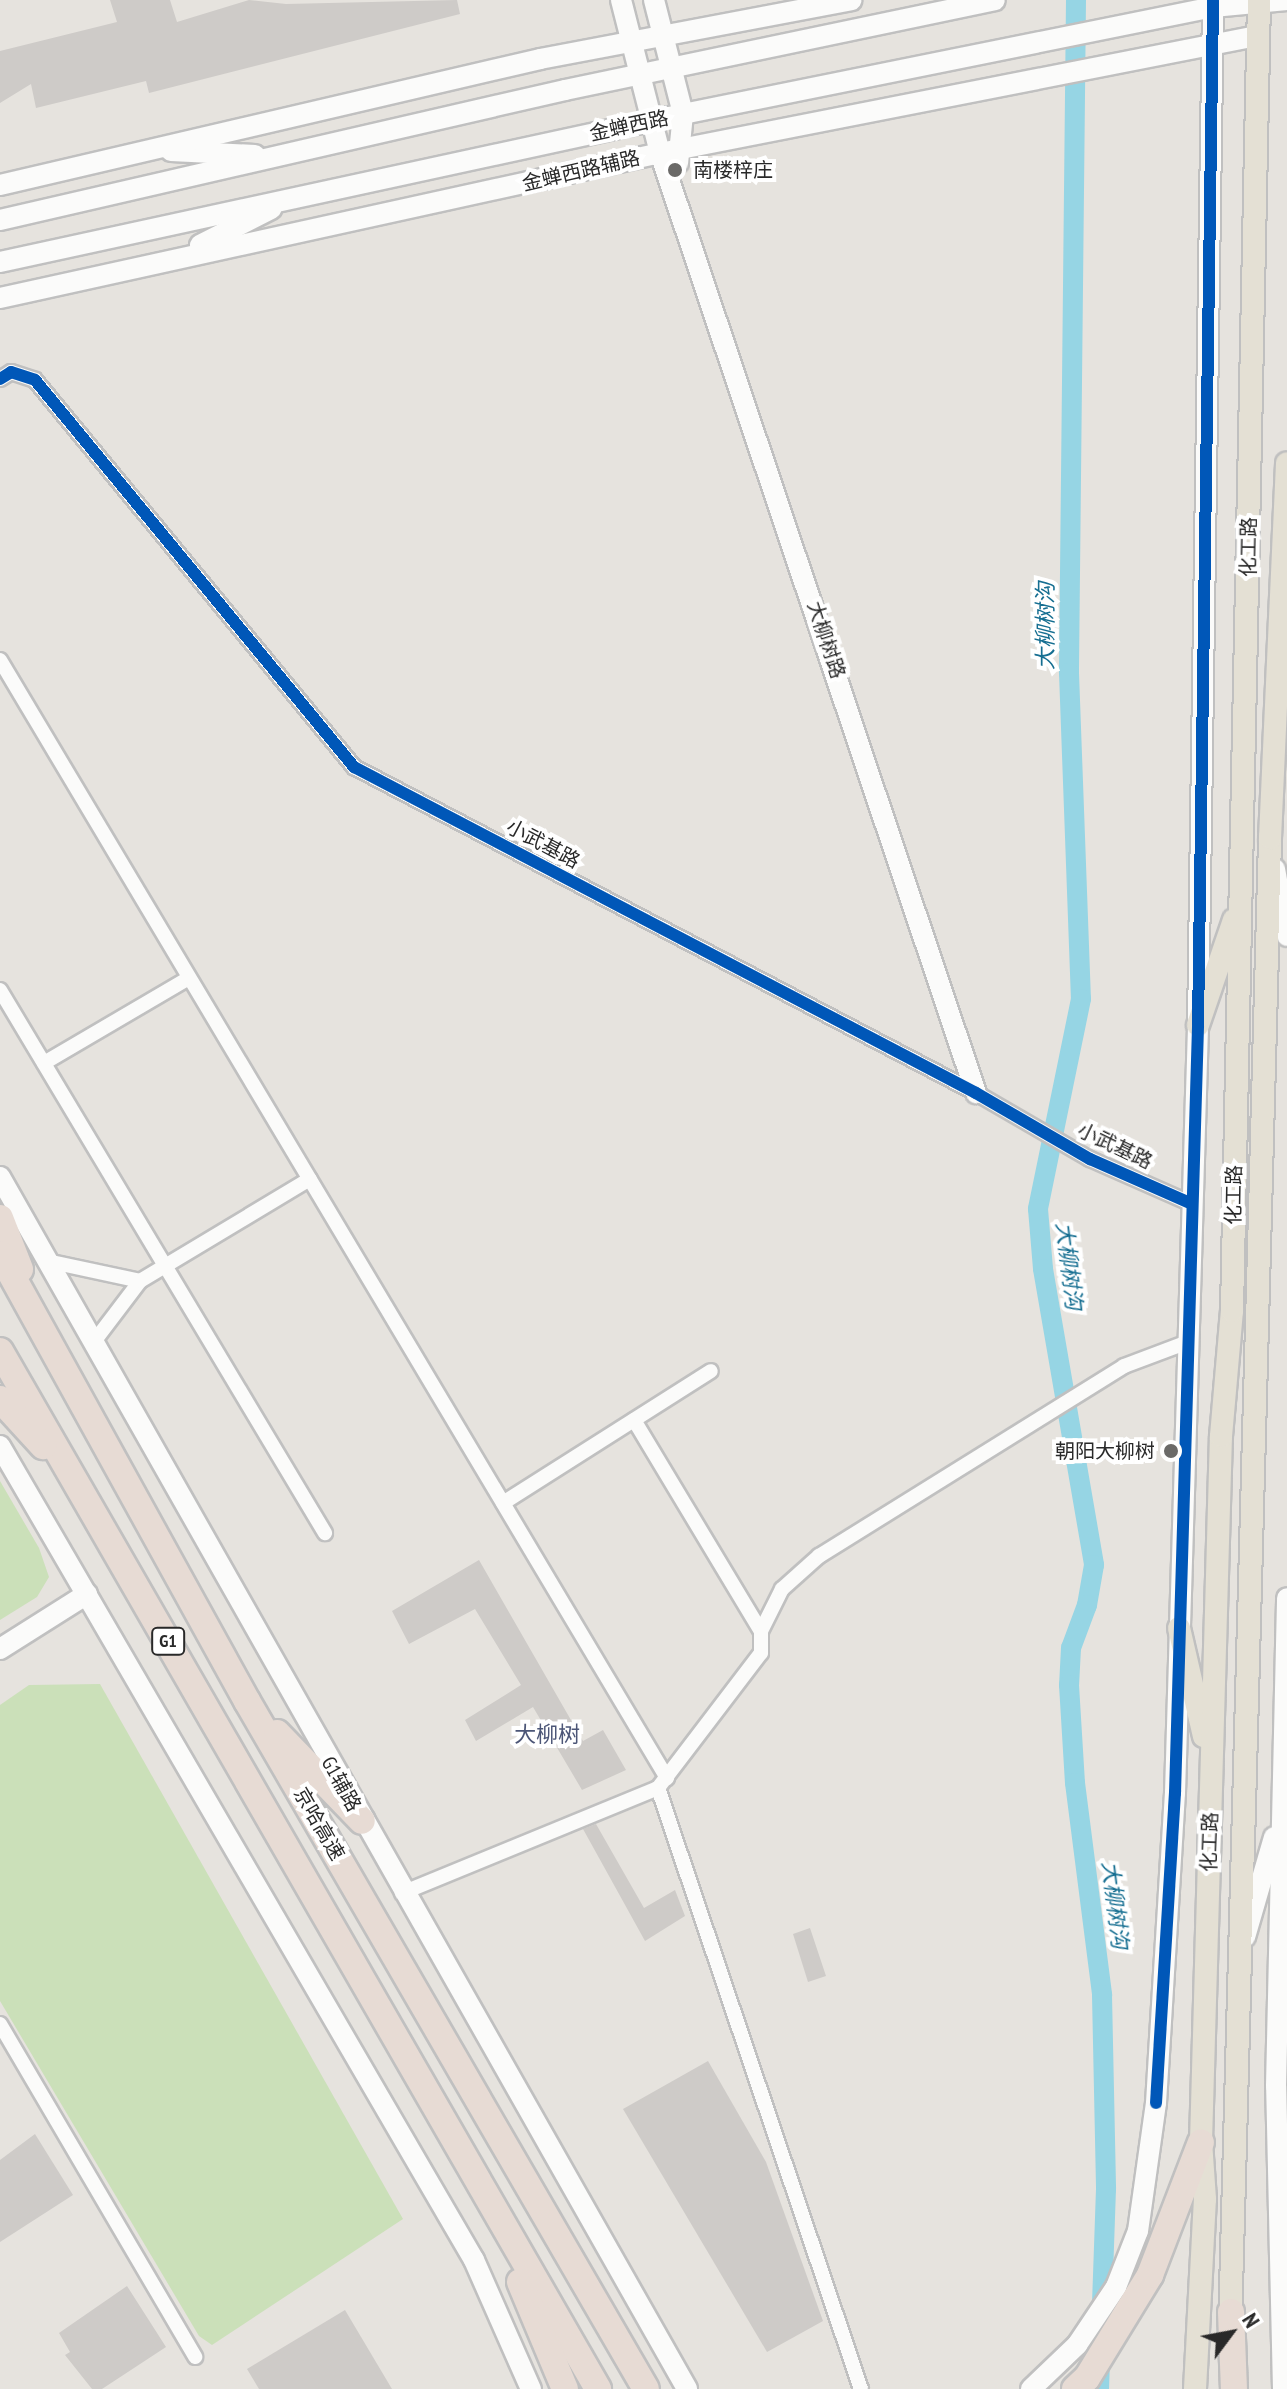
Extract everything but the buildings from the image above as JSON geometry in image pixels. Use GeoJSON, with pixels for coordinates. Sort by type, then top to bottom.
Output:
{"type":"FeatureCollection","features":[{"type":"Feature","properties":{"kind":"highway"},"geometry":{"type":"LineString","coordinates":[[0,1218],[49,1339]]}},
{"type":"Feature","properties":{"kind":"highway","name":"京哈高速"},"geometry":{"type":"LineString","coordinates":[[0,1254],[247,1701],[646,2389]]}},
{"type":"Feature","properties":{"kind":"highway","name":"京哈高速"},"geometry":{"type":"LineString","coordinates":[[0,1351],[598,2389]]}},
{"type":"Feature","properties":{"kind":"highway"},"geometry":{"type":"LineString","coordinates":[[0,1399],[78,1484]]}},
{"type":"Feature","properties":{"kind":"highway"},"geometry":{"type":"LineString","coordinates":[[247,1701],[362,1821]]}},
{"type":"Feature","properties":{"kind":"highway"},"geometry":{"type":"LineString","coordinates":[[1075,2389],[1095,2367],[1150,2275],[1201,2142]]}},
{"type":"Feature","properties":{"kind":"highway"},"geometry":{"type":"LineString","coordinates":[[477,2179],[565,2389]]}},
{"type":"Feature","properties":{"kind":"highway"},"geometry":{"type":"LineString","coordinates":[[1231,2312],[1234,2389]]}},
{"type":"Feature","properties":{"kind":"main road","name":"化工路"},"geometry":{"type":"LineString","coordinates":[[1195,2389],[1205,2199],[1201,2142],[1221,1436],[1232,1311],[1259,1]]}},
{"type":"Feature","properties":{"kind":"main road","name":"化工路"},"geometry":{"type":"LineString","coordinates":[[1227,2389],[1270,838],[1287,463]]}},
{"type":"Feature","properties":{"kind":"main road"},"geometry":{"type":"LineString","coordinates":[[1198,1025],[1241,900]]}},
{"type":"Feature","properties":{"kind":"main road"},"geometry":{"type":"LineString","coordinates":[[1179,1628],[1212,1767]]}},
{"type":"Feature","properties":{"kind":"street","name":"大柳树路"},"geometry":{"type":"LineString","coordinates":[[621,0],[654,120],[669,152],[676,187],[976,1093]]}},
{"type":"Feature","properties":{"kind":"street","name":"大柳树路"},"geometry":{"type":"LineString","coordinates":[[654,0],[666,36],[683,114],[669,152]]}},
{"type":"Feature","properties":{"kind":"street"},"geometry":{"type":"LineString","coordinates":[[0,185],[540,59],[635,44],[851,0]]}},
{"type":"Feature","properties":{"kind":"street"},"geometry":{"type":"LineString","coordinates":[[0,220],[642,75],[995,0]]}},
{"type":"Feature","properties":{"kind":"street","name":"金蝉西路"},"geometry":{"type":"LineString","coordinates":[[0,262],[295,196],[1109,28],[1213,3],[1287,0]]}},
{"type":"Feature","properties":{"kind":"street"},"geometry":{"type":"LineString","coordinates":[[1031,2389],[1077,2345],[1116,2287],[1138,2231],[1156,2103],[1174,1833],[1198,1025],[1213,3]]}},
{"type":"Feature","properties":{"kind":"street","name":"金蝉西路辅路"},"geometry":{"type":"LineString","coordinates":[[0,298],[175,257],[669,152],[1257,36]]}},
{"type":"Feature","properties":{"kind":"street"},"geometry":{"type":"LineString","coordinates":[[146,150],[279,156]]}},
{"type":"Feature","properties":{"kind":"street"},"geometry":{"type":"LineString","coordinates":[[175,257],[295,196]]}},
{"type":"Feature","properties":{"kind":"street","name":"小武基路"},"geometry":{"type":"LineString","coordinates":[[0,379],[11,372],[35,380],[354,767],[976,1093],[1090,1159],[1192,1204]]}},
{"type":"Feature","properties":{"kind":"street"},"geometry":{"type":"LineString","coordinates":[[0,660],[503,1503],[662,1783],[861,2389]]}},
{"type":"Feature","properties":{"kind":"street"},"geometry":{"type":"LineString","coordinates":[[1270,838],[1287,936]]}},
{"type":"Feature","properties":{"kind":"street"},"geometry":{"type":"LineString","coordinates":[[44,1063],[189,978]]}},
{"type":"Feature","properties":{"kind":"street"},"geometry":{"type":"LineString","coordinates":[[0,990],[325,1533]]}},
{"type":"Feature","properties":{"kind":"street","name":"G1辅路"},"geometry":{"type":"LineString","coordinates":[[0,1177],[402,1893],[687,2389]]}},
{"type":"Feature","properties":{"kind":"street"},"geometry":{"type":"LineString","coordinates":[[93,1343],[140,1281],[310,1179]]}},
{"type":"Feature","properties":{"kind":"street"},"geometry":{"type":"LineString","coordinates":[[47,1261],[140,1281]]}},
{"type":"Feature","properties":{"kind":"street"},"geometry":{"type":"LineString","coordinates":[[402,1893],[662,1783],[761,1653],[761,1631],[782,1589],[819,1556],[1104,1378],[1188,1342]]}},
{"type":"Feature","properties":{"kind":"street"},"geometry":{"type":"LineString","coordinates":[[503,1503],[711,1371]]}},
{"type":"Feature","properties":{"kind":"street"},"geometry":{"type":"LineString","coordinates":[[634,1420],[761,1631]]}},
{"type":"Feature","properties":{"kind":"street"},"geometry":{"type":"LineString","coordinates":[[0,1446],[474,2260],[531,2389]]}},
{"type":"Feature","properties":{"kind":"street"},"geometry":{"type":"LineString","coordinates":[[0,1649],[87,1594]]}},
{"type":"Feature","properties":{"kind":"street"},"geometry":{"type":"LineString","coordinates":[[1283,2389],[1276,2086],[1287,1598]]}},
{"type":"Feature","properties":{"kind":"street"},"geometry":{"type":"LineString","coordinates":[[1241,1948],[1282,1809]]}},
{"type":"Feature","properties":{"kind":"street"},"geometry":{"type":"LineString","coordinates":[[0,2024],[195,2357]]}},
{"type":"Feature","properties":{"kind":"green space"},"geometry":{"type":"Polygon","coordinates":[[[0,1481],[39,1548],[49,1577],[37,1597],[0,1620],[0,1481]]]}},
{"type":"Feature","properties":{"kind":"green space"},"geometry":{"type":"Polygon","coordinates":[[[100,1684],[403,2219],[212,2345],[199,2336],[0,2001],[0,1705],[29,1685],[100,1684]]]}},
{"type":"Feature","properties":{"kind":"waterway","name":"大柳树沟"},"geometry":{"type":"LineString","coordinates":[[1076,0],[1069,673],[1081,999],[1038,1209],[1043,1269],[1094,1565],[1087,1605],[1071,1648],[1069,1685],[1075,1783],[1102,1995],[1106,2189],[1099,2389]]}},
{"type":"Feature","properties":{"kind":"cycle path"},"geometry":{"type":"LineString","coordinates":[[1156,2103],[1175,1793],[1198,1025],[1213,0]]}},
{"type":"Feature","properties":{"kind":"cycle path"},"geometry":{"type":"LineString","coordinates":[[0,379],[11,372],[35,380],[354,767],[976,1093],[1090,1159],[1192,1204]]}},
{"type":"Feature","properties":{"kind":"place","name":"南楼梓庄"},"geometry":{"type":"Point","coordinates":[675,170]}},
{"type":"Feature","properties":{"kind":"place","name":"朝阳大柳树"},"geometry":{"type":"Point","coordinates":[1171,1451]}},
{"type":"Feature","properties":{"kind":"district","name":"大柳树"},"geometry":{"type":"Point","coordinates":[547,1735]}}]}
